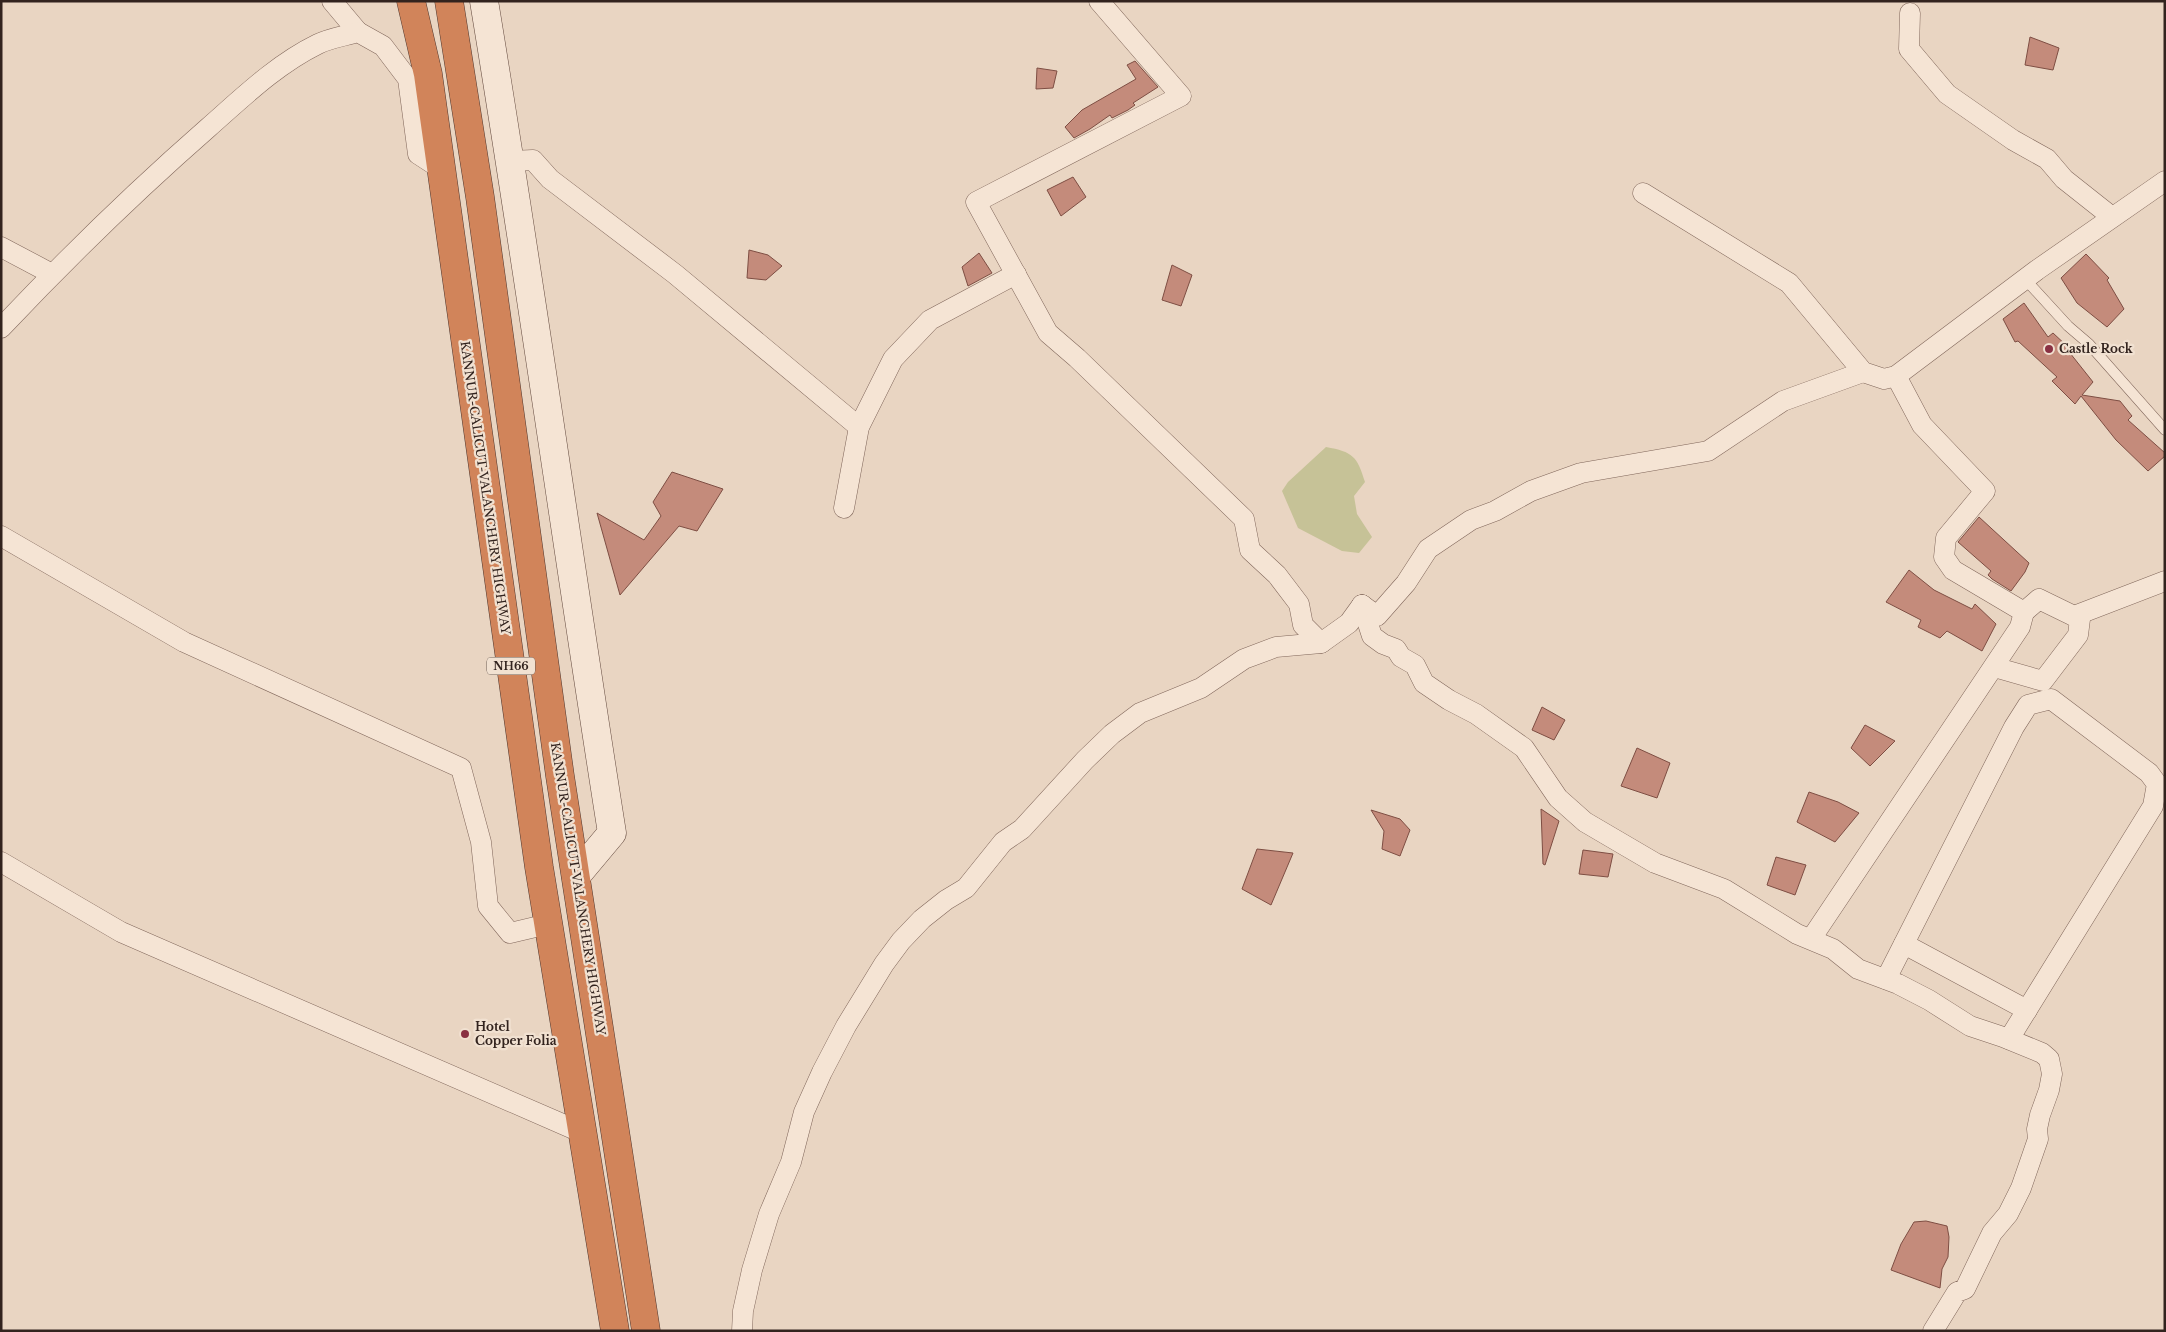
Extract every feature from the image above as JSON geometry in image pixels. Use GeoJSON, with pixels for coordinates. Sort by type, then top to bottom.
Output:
{"type":"FeatureCollection","features":[{"type":"Feature","properties":{"kind":"highway","name":"KANNUR-CALICUT-VALANCHERY HIGHWAY"},"geometry":{"type":"LineString","coordinates":[[411,1],[428,74],[548,924],[615,1331]]}},
{"type":"Feature","properties":{"kind":"highway","name":"KANNUR-CALICUT-VALANCHERY HIGHWAY"},"geometry":{"type":"LineString","coordinates":[[449,1],[480,197],[576,876],[646,1331]]}},
{"type":"Feature","properties":{"kind":"street"},"geometry":{"type":"LineString","coordinates":[[332,1],[358,32],[382,46],[408,79],[418,154],[441,169]]}},
{"type":"Feature","properties":{"kind":"street"},"geometry":{"type":"LineString","coordinates":[[484,1],[511,161],[572,577],[612,833],[576,876]]}},
{"type":"Feature","properties":{"kind":"street"},"geometry":{"type":"LineString","coordinates":[[1099,1],[1181,96],[976,202],[1048,333],[1077,358],[1244,519],[1250,550],[1277,575],[1299,604],[1303,626],[1321,643]]}},
{"type":"Feature","properties":{"kind":"street"},"geometry":{"type":"LineString","coordinates":[[1910,14],[1909,48],[1947,94],[2013,140],[2047,159],[2064,179],[2112,217]]}},
{"type":"Feature","properties":{"kind":"street"},"geometry":{"type":"LineString","coordinates":[[1,328],[52,274],[178,154],[260,82],[284,64],[319,44],[358,32]]}},
{"type":"Feature","properties":{"kind":"street"},"geometry":{"type":"LineString","coordinates":[[511,161],[533,160],[550,179],[675,274],[859,427]]}},
{"type":"Feature","properties":{"kind":"street"},"geometry":{"type":"LineString","coordinates":[[1643,193],[1789,283],[1863,372],[1884,379],[1896,376],[2025,279],[2165,181]]}},
{"type":"Feature","properties":{"kind":"street"},"geometry":{"type":"LineString","coordinates":[[1,247],[52,274]]}},
{"type":"Feature","properties":{"kind":"street"},"geometry":{"type":"LineString","coordinates":[[844,508],[859,427],[893,359],[930,320],[1016,274]]}},
{"type":"Feature","properties":{"kind":"street"},"geometry":{"type":"LineString","coordinates":[[1362,605],[1377,616],[1406,583],[1428,549],[1471,520],[1495,511],[1531,491],[1581,473],[1708,451],[1783,401],[1863,372]]}},
{"type":"Feature","properties":{"kind":"street"},"geometry":{"type":"LineString","coordinates":[[1896,376],[1922,425],[1985,491],[1946,538],[1944,557],[1953,570],[2024,612]]}},
{"type":"Feature","properties":{"kind":"street"},"geometry":{"type":"LineString","coordinates":[[1,536],[184,642],[461,768],[481,842],[488,906],[510,933],[548,924]]}},
{"type":"Feature","properties":{"kind":"street"},"geometry":{"type":"LineString","coordinates":[[2074,616],[2165,581]]}},
{"type":"Feature","properties":{"kind":"street"},"geometry":{"type":"LineString","coordinates":[[1811,939],[1994,667],[2020,627],[2024,612],[2039,599],[2080,619],[2078,635],[2043,681],[1994,667]]}},
{"type":"Feature","properties":{"kind":"street"},"geometry":{"type":"LineString","coordinates":[[742,1331],[743,1310],[752,1270],[769,1214],[791,1162],[804,1112],[846,1026],[884,964],[901,942],[922,919],[946,900],[966,888],[990,855],[1003,842],[1022,829],[1084,760],[1112,734],[1140,713],[1202,688],[1244,659],[1276,647],[1321,643],[1349,623],[1362,605]]}},
{"type":"Feature","properties":{"kind":"street"},"geometry":{"type":"LineString","coordinates":[[1362,605],[1372,636],[1396,649],[1401,657],[1415,665],[1424,683],[1449,700],[1476,714],[1524,748],[1558,798],[1585,822],[1655,863],[1724,889],[1798,934],[1833,948],[1858,969],[1886,979],[1929,1000],[1970,1026],[2009,1039],[2042,1053],[2049,1059],[2052,1074],[2049,1090],[2040,1115],[2037,1129],[2038,1139],[2021,1188],[2008,1214],[1992,1233],[1964,1289],[1957,1292],[1934,1331]]}},
{"type":"Feature","properties":{"kind":"street"},"geometry":{"type":"LineString","coordinates":[[1886,979],[2014,727],[2028,705],[2051,699],[2149,773],[2157,784],[2154,806],[2009,1039]]}},
{"type":"Feature","properties":{"kind":"street"},"geometry":{"type":"LineString","coordinates":[[1,862],[120,932],[583,1133]]}},
{"type":"Feature","properties":{"kind":"street"},"geometry":{"type":"LineString","coordinates":[[1904,944],[2027,1010]]}},
{"type":"Feature","properties":{"kind":"lane"},"geometry":{"type":"LineString","coordinates":[[2025,279],[2068,326],[2089,344],[2165,430]]}},
{"type":"Feature","properties":{"kind":"shaded area"},"geometry":{"type":"Polygon","coordinates":[[[1326,447],[1348,453],[1353,457],[1359,466],[1365,482],[1354,496],[1357,514],[1372,537],[1359,553],[1342,551],[1298,528],[1282,491],[1288,482],[1326,447]]]}},
{"type":"Feature","properties":{"kind":"building"},"geometry":{"type":"Polygon","coordinates":[[[2030,37],[2059,48],[2053,70],[2025,65],[2030,37]]]}},
{"type":"Feature","properties":{"kind":"building"},"geometry":{"type":"Polygon","coordinates":[[[1135,61],[1158,87],[1133,103],[1135,105],[1128,110],[1112,118],[1110,115],[1074,138],[1065,127],[1082,110],[1136,79],[1127,65],[1135,61]]]}},
{"type":"Feature","properties":{"kind":"building"},"geometry":{"type":"Polygon","coordinates":[[[1037,68],[1057,71],[1053,88],[1036,89],[1037,68]]]}},
{"type":"Feature","properties":{"kind":"building"},"geometry":{"type":"Polygon","coordinates":[[[1073,177],[1086,197],[1061,216],[1047,190],[1073,177]]]}},
{"type":"Feature","properties":{"kind":"building"},"geometry":{"type":"Polygon","coordinates":[[[749,250],[768,255],[782,266],[766,280],[747,278],[749,250]]]}},
{"type":"Feature","properties":{"kind":"building"},"geometry":{"type":"Polygon","coordinates":[[[979,253],[992,273],[968,286],[962,267],[979,253]]]}},
{"type":"Feature","properties":{"kind":"building"},"geometry":{"type":"Polygon","coordinates":[[[2086,254],[2109,278],[2107,280],[2124,309],[2107,327],[2077,303],[2061,278],[2086,254]]]}},
{"type":"Feature","properties":{"kind":"building"},"geometry":{"type":"Polygon","coordinates":[[[1172,265],[1192,275],[1181,306],[1162,300],[1172,265]]]}},
{"type":"Feature","properties":{"kind":"building"},"geometry":{"type":"Polygon","coordinates":[[[2024,303],[2048,337],[2053,333],[2068,347],[2066,348],[2093,382],[2082,395],[2120,401],[2132,416],[2128,420],[2165,453],[2165,456],[2148,471],[2116,440],[2081,396],[2075,404],[2052,381],[2057,377],[2018,341],[2015,342],[2003,319],[2024,303]]]}},
{"type":"Feature","properties":{"kind":"building"},"geometry":{"type":"Polygon","coordinates":[[[672,472],[723,489],[697,531],[679,526],[620,595],[597,513],[644,540],[661,516],[653,502],[672,472]]]}},
{"type":"Feature","properties":{"kind":"building"},"geometry":{"type":"Polygon","coordinates":[[[1979,517],[2029,563],[2025,572],[2011,591],[1992,579],[1988,575],[1991,571],[1958,542],[1979,517]]]}},
{"type":"Feature","properties":{"kind":"building"},"geometry":{"type":"Polygon","coordinates":[[[1909,570],[1934,590],[1972,609],[1975,604],[1996,624],[1982,651],[1947,631],[1940,638],[1918,627],[1921,620],[1886,602],[1909,570]]]}},
{"type":"Feature","properties":{"kind":"building"},"geometry":{"type":"Polygon","coordinates":[[[1542,707],[1565,720],[1554,740],[1532,730],[1542,707]]]}},
{"type":"Feature","properties":{"kind":"building"},"geometry":{"type":"Polygon","coordinates":[[[1865,725],[1895,741],[1870,766],[1851,748],[1865,725]]]}},
{"type":"Feature","properties":{"kind":"building"},"geometry":{"type":"Polygon","coordinates":[[[1637,748],[1670,763],[1657,798],[1621,786],[1637,748]]]}},
{"type":"Feature","properties":{"kind":"building"},"geometry":{"type":"Polygon","coordinates":[[[1809,792],[1838,802],[1859,813],[1835,842],[1797,822],[1809,792]]]}},
{"type":"Feature","properties":{"kind":"building"},"geometry":{"type":"Polygon","coordinates":[[[1541,809],[1559,821],[1545,865],[1543,864],[1541,809]]]}},
{"type":"Feature","properties":{"kind":"building"},"geometry":{"type":"Polygon","coordinates":[[[1371,810],[1400,819],[1410,830],[1400,856],[1382,849],[1384,831],[1371,810]]]}},
{"type":"Feature","properties":{"kind":"building"},"geometry":{"type":"Polygon","coordinates":[[[1257,849],[1293,853],[1271,905],[1242,889],[1257,849]]]}},
{"type":"Feature","properties":{"kind":"building"},"geometry":{"type":"Polygon","coordinates":[[[1583,850],[1613,854],[1608,877],[1579,874],[1583,850]]]}},
{"type":"Feature","properties":{"kind":"building"},"geometry":{"type":"Polygon","coordinates":[[[1776,857],[1806,865],[1795,895],[1767,885],[1776,857]]]}},
{"type":"Feature","properties":{"kind":"building"},"geometry":{"type":"Polygon","coordinates":[[[1926,1221],[1947,1226],[1949,1237],[1948,1257],[1942,1269],[1940,1288],[1891,1270],[1901,1244],[1914,1222],[1926,1221]]]}},
{"type":"Feature","properties":{"kind":"place","name":"Castle Rock"},"geometry":{"type":"Point","coordinates":[2049,349]}},
{"type":"Feature","properties":{"kind":"place","name":"Hotel Copper Folia"},"geometry":{"type":"Point","coordinates":[465,1034]}}]}
